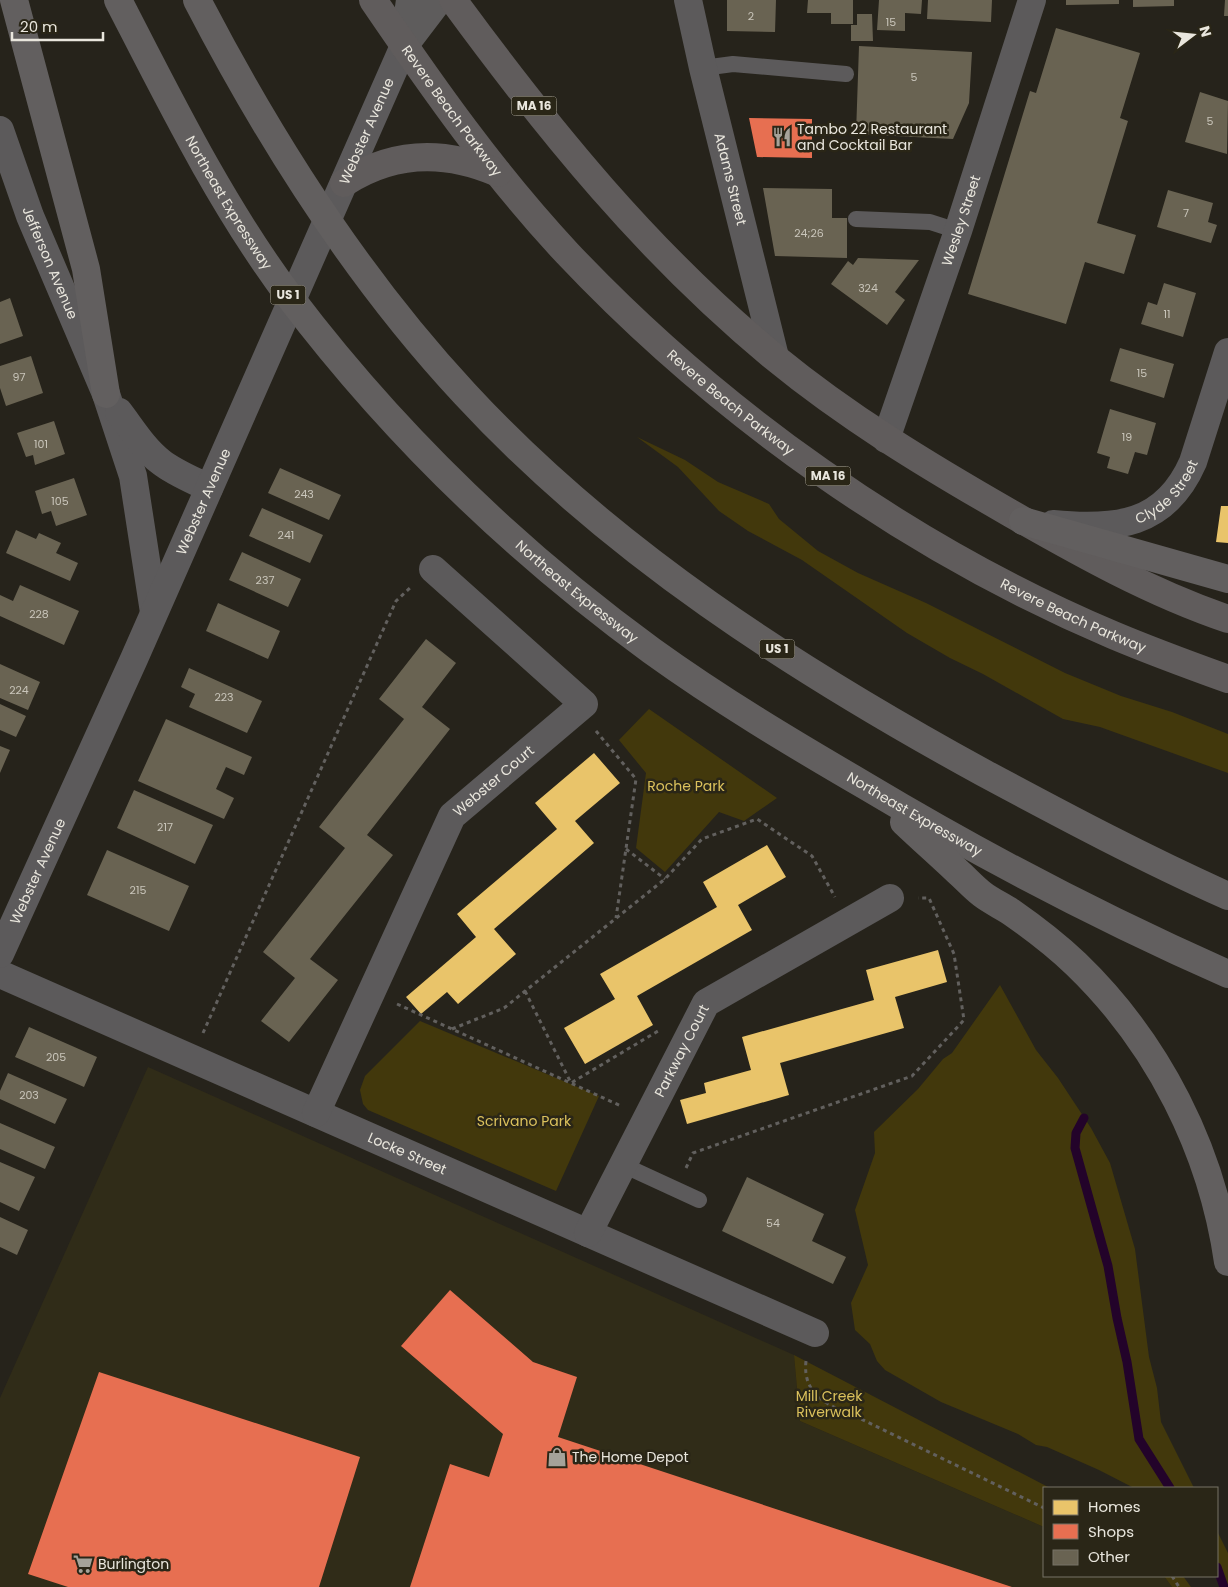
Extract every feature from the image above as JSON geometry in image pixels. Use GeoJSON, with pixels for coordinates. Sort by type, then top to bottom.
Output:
{"type":"FeatureCollection","features":[{"type":"Feature","properties":{"kind":"highway"},"geometry":{"type":"LineString","coordinates":[[14,0],[86,269],[106,394]]}},
{"type":"Feature","properties":{"kind":"highway","name":"Northeast Expressway"},"geometry":{"type":"LineString","coordinates":[[118,0],[170,100],[226,199],[255,247],[287,293],[361,384],[477,506],[518,544],[652,651],[699,684],[794,745],[989,857],[1144,936],[1228,974]]}},
{"type":"Feature","properties":{"kind":"highway","name":"US 1"},"geometry":{"type":"LineString","coordinates":[[197,0],[271,134],[328,222],[394,310],[464,393],[543,472],[629,544],[717,610],[810,671],[954,756],[1104,836],[1228,896]]}},
{"type":"Feature","properties":{"kind":"highway","name":"Revere Beach Parkway"},"geometry":{"type":"LineString","coordinates":[[373,0],[458,122],[498,173],[567,253],[648,333],[726,401],[816,468],[914,532],[1011,587],[1112,635],[1228,679]]}},
{"type":"Feature","properties":{"kind":"highway","name":"MA 16"},"geometry":{"type":"LineString","coordinates":[[453,0],[524,95],[619,209],[690,282],[775,357],[886,439],[953,481],[1146,587],[1228,619]]}},
{"type":"Feature","properties":{"kind":"highway"},"geometry":{"type":"LineString","coordinates":[[344,183],[356,175],[377,166],[433,156],[464,161],[498,173]]}},
{"type":"Feature","properties":{"kind":"highway"},"geometry":{"type":"LineString","coordinates":[[1023,521],[1228,579]]}},
{"type":"Feature","properties":{"kind":"highway"},"geometry":{"type":"LineString","coordinates":[[864,786],[982,894],[1027,924],[1075,964],[1104,993],[1131,1027],[1176,1098],[1193,1135],[1218,1211],[1228,1262]]}},
{"type":"Feature","properties":{"kind":"main road"},"geometry":{"type":"LineString","coordinates":[[404,46],[410,0]]}},
{"type":"Feature","properties":{"kind":"main road"},"geometry":{"type":"LineString","coordinates":[[404,46],[439,0]]}},
{"type":"Feature","properties":{"kind":"street","name":"Adams Street"},"geometry":{"type":"LineString","coordinates":[[688,0],[775,357]]}},
{"type":"Feature","properties":{"kind":"street","name":"Wesley Street"},"geometry":{"type":"LineString","coordinates":[[886,439],[958,231],[1032,0]]}},
{"type":"Feature","properties":{"kind":"street","name":"Webster Avenue"},"geometry":{"type":"LineString","coordinates":[[0,954],[154,612],[404,46]]}},
{"type":"Feature","properties":{"kind":"street","name":"Jefferson Avenue"},"geometry":{"type":"LineString","coordinates":[[0,130],[30,216],[106,394],[133,476],[154,612]]}},
{"type":"Feature","properties":{"kind":"street","name":"Clyde Street"},"geometry":{"type":"LineString","coordinates":[[1023,521],[1076,526],[1114,525],[1142,517],[1164,504],[1180,486],[1193,462],[1226,363]]}},
{"type":"Feature","properties":{"kind":"street","name":"Jefferson Avenue"},"geometry":{"type":"LineString","coordinates":[[106,394],[149,451],[160,462],[209,488]]}},
{"type":"Feature","properties":{"kind":"street"},"geometry":{"type":"LineString","coordinates":[[433,569],[584,704],[577,710]]}},
{"type":"Feature","properties":{"kind":"street","name":"Webster Court"},"geometry":{"type":"LineString","coordinates":[[316,1113],[452,816],[577,710]]}},
{"type":"Feature","properties":{"kind":"street","name":"Parkway Court"},"geometry":{"type":"LineString","coordinates":[[588,1233],[706,1002],[890,898]]}},
{"type":"Feature","properties":{"kind":"street","name":"Locke Street"},"geometry":{"type":"LineString","coordinates":[[0,974],[815,1333]]}},
{"type":"Feature","properties":{"kind":"lane"},"geometry":{"type":"LineString","coordinates":[[704,68],[733,64],[846,74]]}},
{"type":"Feature","properties":{"kind":"lane"},"geometry":{"type":"LineString","coordinates":[[856,218],[930,222],[958,231]]}},
{"type":"Feature","properties":{"kind":"lane"},"geometry":{"type":"LineString","coordinates":[[623,1165],[699,1200]]}},
{"type":"Feature","properties":{"kind":"path"},"geometry":{"type":"LineString","coordinates":[[191,1058],[396,601],[433,569]]}},
{"type":"Feature","properties":{"kind":"path"},"geometry":{"type":"LineString","coordinates":[[577,710],[636,779],[616,918]]}},
{"type":"Feature","properties":{"kind":"path"},"geometry":{"type":"LineString","coordinates":[[452,1029],[504,1008],[665,879],[702,839],[757,819],[812,856],[848,922]]}},
{"type":"Feature","properties":{"kind":"path"},"geometry":{"type":"LineString","coordinates":[[626,849],[665,879]]}},
{"type":"Feature","properties":{"kind":"path"},"geometry":{"type":"LineString","coordinates":[[675,1189],[693,1153],[912,1076],[964,1020],[954,954],[929,898],[890,898]]}},
{"type":"Feature","properties":{"kind":"path"},"geometry":{"type":"LineString","coordinates":[[525,991],[571,1083]]}},
{"type":"Feature","properties":{"kind":"path"},"geometry":{"type":"LineString","coordinates":[[371,992],[647,1117]]}},
{"type":"Feature","properties":{"kind":"path"},"geometry":{"type":"LineString","coordinates":[[571,1083],[664,1028]]}},
{"type":"Feature","properties":{"kind":"path"},"geometry":{"type":"LineString","coordinates":[[815,1333],[806,1357],[805,1369],[806,1380],[818,1397],[834,1407],[1043,1508]]}},
{"type":"Feature","properties":{"kind":"shaded area"},"geometry":{"type":"Polygon","coordinates":[[[148,1067],[794,1355],[800,1421],[1043,1527],[1043,1577],[1165,1577],[1172,1587],[0,1587],[0,1398],[148,1067]]]}},
{"type":"Feature","properties":{"kind":"green space"},"geometry":{"type":"Polygon","coordinates":[[[637,437],[685,460],[718,482],[769,504],[779,519],[818,551],[858,573],[926,603],[1065,673],[1121,696],[1172,712],[1228,734],[1228,773],[1100,727],[1063,719],[983,674],[950,658],[907,633],[802,560],[748,531],[719,511],[678,467],[637,437]]]}},
{"type":"Feature","properties":{"kind":"green space","name":"Roche Park"},"geometry":{"type":"Polygon","coordinates":[[[649,709],[777,798],[744,821],[719,812],[665,872],[636,848],[646,773],[619,740],[649,709]]]}},
{"type":"Feature","properties":{"kind":"green space"},"geometry":{"type":"Polygon","coordinates":[[[1000,985],[1036,1050],[1058,1078],[1091,1128],[1110,1163],[1135,1249],[1149,1357],[1157,1388],[1161,1422],[1194,1487],[1132,1487],[1099,1470],[1047,1447],[1036,1445],[1018,1434],[941,1402],[885,1370],[877,1361],[870,1344],[855,1330],[851,1303],[868,1265],[855,1210],[875,1153],[874,1132],[918,1089],[943,1059],[952,1053],[1000,985]]]}},
{"type":"Feature","properties":{"kind":"green space","name":"Scrivano Park"},"geometry":{"type":"Polygon","coordinates":[[[420,1021],[599,1096],[556,1191],[368,1110],[363,1104],[360,1090],[365,1076],[420,1021]]]}},
{"type":"Feature","properties":{"kind":"green space","name":"Mill Creek Riverwalk"},"geometry":{"type":"Polygon","coordinates":[[[794,1355],[1048,1487],[1043,1487],[1043,1527],[800,1421],[794,1355]]]}},
{"type":"Feature","properties":{"kind":"green space"},"geometry":{"type":"Polygon","coordinates":[[[1218,1533],[1228,1553],[1228,1587],[1226,1587],[1218,1572],[1218,1533]]]}},
{"type":"Feature","properties":{"kind":"green space"},"geometry":{"type":"Polygon","coordinates":[[[1165,1577],[1184,1577],[1191,1587],[1172,1587],[1165,1577]]]}},
{"type":"Feature","properties":{"kind":"building: Homes"},"geometry":{"type":"Polygon","coordinates":[[[1221,506],[1228,506],[1228,543],[1216,542],[1221,506]]]}},
{"type":"Feature","properties":{"kind":"building: Homes"},"geometry":{"type":"Polygon","coordinates":[[[594,753],[620,783],[575,821],[594,843],[494,929],[516,954],[458,1004],[447,992],[421,1014],[406,997],[476,937],[457,914],[557,829],[535,803],[594,753]]]}},
{"type":"Feature","properties":{"kind":"building: Homes"},"geometry":{"type":"Polygon","coordinates":[[[767,845],[786,877],[738,905],[752,930],[637,996],[653,1025],[585,1064],[564,1028],[615,999],[600,974],[717,907],[703,882],[767,845]]]}},
{"type":"Feature","properties":{"kind":"building: Homes"},"geometry":{"type":"Polygon","coordinates":[[[938,950],[947,982],[895,997],[904,1028],[780,1063],[789,1095],[687,1124],[680,1100],[706,1093],[704,1083],[751,1070],[742,1037],[874,1000],[866,970],[938,950]]]}},
{"type":"Feature","properties":{"kind":"building: Shops"},"geometry":{"type":"Polygon","coordinates":[[[749,118],[812,119],[812,158],[757,157],[749,118]]]}},
{"type":"Feature","properties":{"kind":"building: Shops","name":"The Home Depot"},"geometry":{"type":"Polygon","coordinates":[[[450,1290],[533,1362],[577,1377],[558,1437],[1012,1587],[410,1587],[450,1464],[489,1477],[503,1434],[401,1346],[450,1290]]]}},
{"type":"Feature","properties":{"kind":"building: Shops"},"geometry":{"type":"Polygon","coordinates":[[[99,1372],[360,1457],[319,1587],[68,1587],[28,1574],[99,1372]]]}},
{"type":"Feature","properties":{"kind":"building: Other"},"geometry":{"type":"Polygon","coordinates":[[[727,0],[776,0],[775,32],[727,31],[727,0]]]}},
{"type":"Feature","properties":{"kind":"building: Other"},"geometry":{"type":"Polygon","coordinates":[[[808,0],[853,0],[853,24],[831,24],[831,13],[807,13],[808,0]]]}},
{"type":"Feature","properties":{"kind":"building: Other"},"geometry":{"type":"Polygon","coordinates":[[[879,0],[922,0],[921,14],[905,13],[905,31],[877,30],[879,0]]]}},
{"type":"Feature","properties":{"kind":"building: Other"},"geometry":{"type":"Polygon","coordinates":[[[928,0],[992,0],[991,22],[927,19],[928,0]]]}},
{"type":"Feature","properties":{"kind":"building: Other"},"geometry":{"type":"Polygon","coordinates":[[[1066,0],[1119,0],[1119,4],[1066,5],[1066,0]]]}},
{"type":"Feature","properties":{"kind":"building: Other"},"geometry":{"type":"Polygon","coordinates":[[[1133,0],[1174,0],[1174,6],[1133,7],[1133,0]]]}},
{"type":"Feature","properties":{"kind":"building: Other"},"geometry":{"type":"Polygon","coordinates":[[[1225,0],[1228,0],[1228,16],[1224,16],[1225,0]]]}},
{"type":"Feature","properties":{"kind":"building: Other"},"geometry":{"type":"Polygon","coordinates":[[[857,14],[872,14],[873,41],[851,41],[851,25],[857,25],[857,14]]]}},
{"type":"Feature","properties":{"kind":"building: Other"},"geometry":{"type":"Polygon","coordinates":[[[1056,28],[1140,53],[1120,118],[1128,121],[1097,223],[1136,235],[1124,274],[1085,262],[1066,324],[968,294],[1030,91],[1036,93],[1056,28]]]}},
{"type":"Feature","properties":{"kind":"building: Other"},"geometry":{"type":"Polygon","coordinates":[[[859,46],[972,52],[969,103],[953,139],[856,134],[859,46]]]}},
{"type":"Feature","properties":{"kind":"building: Other"},"geometry":{"type":"Polygon","coordinates":[[[1200,92],[1228,101],[1227,154],[1185,142],[1200,92]]]}},
{"type":"Feature","properties":{"kind":"building: Other"},"geometry":{"type":"Polygon","coordinates":[[[763,188],[832,189],[832,218],[847,218],[847,258],[775,256],[763,188]]]}},
{"type":"Feature","properties":{"kind":"building: Other"},"geometry":{"type":"Polygon","coordinates":[[[1168,190],[1213,203],[1208,222],[1217,225],[1211,243],[1157,227],[1168,190]]]}},
{"type":"Feature","properties":{"kind":"building: Other"},"geometry":{"type":"Polygon","coordinates":[[[858,258],[919,260],[895,292],[905,300],[887,325],[831,284],[848,261],[853,265],[858,258]]]}},
{"type":"Feature","properties":{"kind":"building: Other"},"geometry":{"type":"Polygon","coordinates":[[[1164,283],[1196,293],[1183,337],[1141,324],[1148,302],[1157,305],[1164,283]]]}},
{"type":"Feature","properties":{"kind":"building: Other"},"geometry":{"type":"Polygon","coordinates":[[[10,298],[23,336],[0,344],[0,302],[10,298]]]}},
{"type":"Feature","properties":{"kind":"building: Other"},"geometry":{"type":"Polygon","coordinates":[[[1120,348],[1174,364],[1164,398],[1110,381],[1120,348]]]}},
{"type":"Feature","properties":{"kind":"building: Other"},"geometry":{"type":"Polygon","coordinates":[[[31,356],[43,393],[6,406],[0,388],[0,366],[31,356]]]}},
{"type":"Feature","properties":{"kind":"building: Other"},"geometry":{"type":"Polygon","coordinates":[[[1110,409],[1156,423],[1147,455],[1135,452],[1128,474],[1107,468],[1110,457],[1097,453],[1110,409]]]}},
{"type":"Feature","properties":{"kind":"building: Other"},"geometry":{"type":"Polygon","coordinates":[[[54,421],[65,454],[35,465],[33,455],[26,457],[17,433],[54,421]]]}},
{"type":"Feature","properties":{"kind":"building: Other"},"geometry":{"type":"Polygon","coordinates":[[[280,468],[341,495],[329,520],[268,493],[280,468]]]}},
{"type":"Feature","properties":{"kind":"building: Other"},"geometry":{"type":"Polygon","coordinates":[[[74,478],[87,515],[56,526],[51,511],[42,514],[35,491],[74,478]]]}},
{"type":"Feature","properties":{"kind":"building: Other"},"geometry":{"type":"Polygon","coordinates":[[[262,508],[323,535],[310,563],[249,536],[262,508]]]}},
{"type":"Feature","properties":{"kind":"building: Other"},"geometry":{"type":"Polygon","coordinates":[[[16,530],[36,539],[39,533],[61,543],[56,553],[78,563],[70,581],[6,553],[16,530]]]}},
{"type":"Feature","properties":{"kind":"building: Other"},"geometry":{"type":"Polygon","coordinates":[[[242,552],[301,579],[288,607],[229,580],[242,552]]]}},
{"type":"Feature","properties":{"kind":"building: Other"},"geometry":{"type":"Polygon","coordinates":[[[20,585],[79,611],[64,645],[0,616],[0,595],[13,601],[20,585]]]}},
{"type":"Feature","properties":{"kind":"building: Other"},"geometry":{"type":"Polygon","coordinates":[[[218,603],[280,631],[268,659],[206,631],[218,603]]]}},
{"type":"Feature","properties":{"kind":"building: Other"},"geometry":{"type":"Polygon","coordinates":[[[426,639],[456,663],[422,707],[450,729],[367,835],[393,855],[310,959],[338,980],[289,1042],[261,1021],[295,978],[263,952],[345,848],[319,827],[404,719],[379,699],[426,639]]]}},
{"type":"Feature","properties":{"kind":"building: Other"},"geometry":{"type":"Polygon","coordinates":[[[0,664],[40,682],[28,710],[0,698],[0,664]]]}},
{"type":"Feature","properties":{"kind":"building: Other"},"geometry":{"type":"Polygon","coordinates":[[[189,668],[262,701],[247,733],[189,707],[195,694],[181,687],[189,668]]]}},
{"type":"Feature","properties":{"kind":"building: Other"},"geometry":{"type":"Polygon","coordinates":[[[0,704],[26,716],[16,737],[0,730],[0,704]]]}},
{"type":"Feature","properties":{"kind":"building: Other"},"geometry":{"type":"Polygon","coordinates":[[[166,719],[252,757],[244,775],[226,767],[216,789],[234,798],[224,819],[138,781],[166,719]]]}},
{"type":"Feature","properties":{"kind":"building: Other"},"geometry":{"type":"Polygon","coordinates":[[[0,746],[10,750],[0,773],[0,746]]]}},
{"type":"Feature","properties":{"kind":"building: Other"},"geometry":{"type":"Polygon","coordinates":[[[134,790],[213,825],[195,864],[117,828],[134,790]]]}},
{"type":"Feature","properties":{"kind":"building: Other"},"geometry":{"type":"Polygon","coordinates":[[[107,850],[189,886],[169,931],[87,895],[107,850]]]}},
{"type":"Feature","properties":{"kind":"building: Other"},"geometry":{"type":"Polygon","coordinates":[[[29,1027],[97,1057],[84,1087],[15,1057],[29,1027]]]}},
{"type":"Feature","properties":{"kind":"building: Other"},"geometry":{"type":"Polygon","coordinates":[[[8,1073],[67,1099],[55,1124],[0,1099],[0,1091],[8,1073]]]}},
{"type":"Feature","properties":{"kind":"building: Other"},"geometry":{"type":"Polygon","coordinates":[[[0,1123],[55,1147],[45,1169],[0,1149],[0,1123]]]}},
{"type":"Feature","properties":{"kind":"building: Other"},"geometry":{"type":"Polygon","coordinates":[[[0,1162],[35,1177],[19,1211],[0,1202],[0,1162]]]}},
{"type":"Feature","properties":{"kind":"building: Other"},"geometry":{"type":"Polygon","coordinates":[[[747,1177],[824,1214],[812,1241],[846,1257],[833,1284],[722,1231],[747,1177]]]}},
{"type":"Feature","properties":{"kind":"building: Other"},"geometry":{"type":"Polygon","coordinates":[[[0,1217],[28,1230],[17,1255],[0,1247],[0,1217]]]}},
{"type":"Feature","properties":{"kind":"waterway"},"geometry":{"type":"LineString","coordinates":[[1084,1118],[1076,1133],[1075,1148],[1108,1266],[1127,1362],[1139,1439],[1169,1487]]}},
{"type":"Feature","properties":{"kind":"waterway"},"geometry":{"type":"LineString","coordinates":[[1218,1570],[1224,1587]]}},
{"type":"Feature","properties":{"kind":"place","name":"Tambo 22 Restaurant and Cocktail Bar"},"geometry":{"type":"Point","coordinates":[782,137]}},
{"type":"Feature","properties":{"kind":"place","name":"The Home Depot"},"geometry":{"type":"Point","coordinates":[557,1457]}},
{"type":"Feature","properties":{"kind":"place","name":"Burlington"},"geometry":{"type":"Point","coordinates":[83,1564]}}]}
